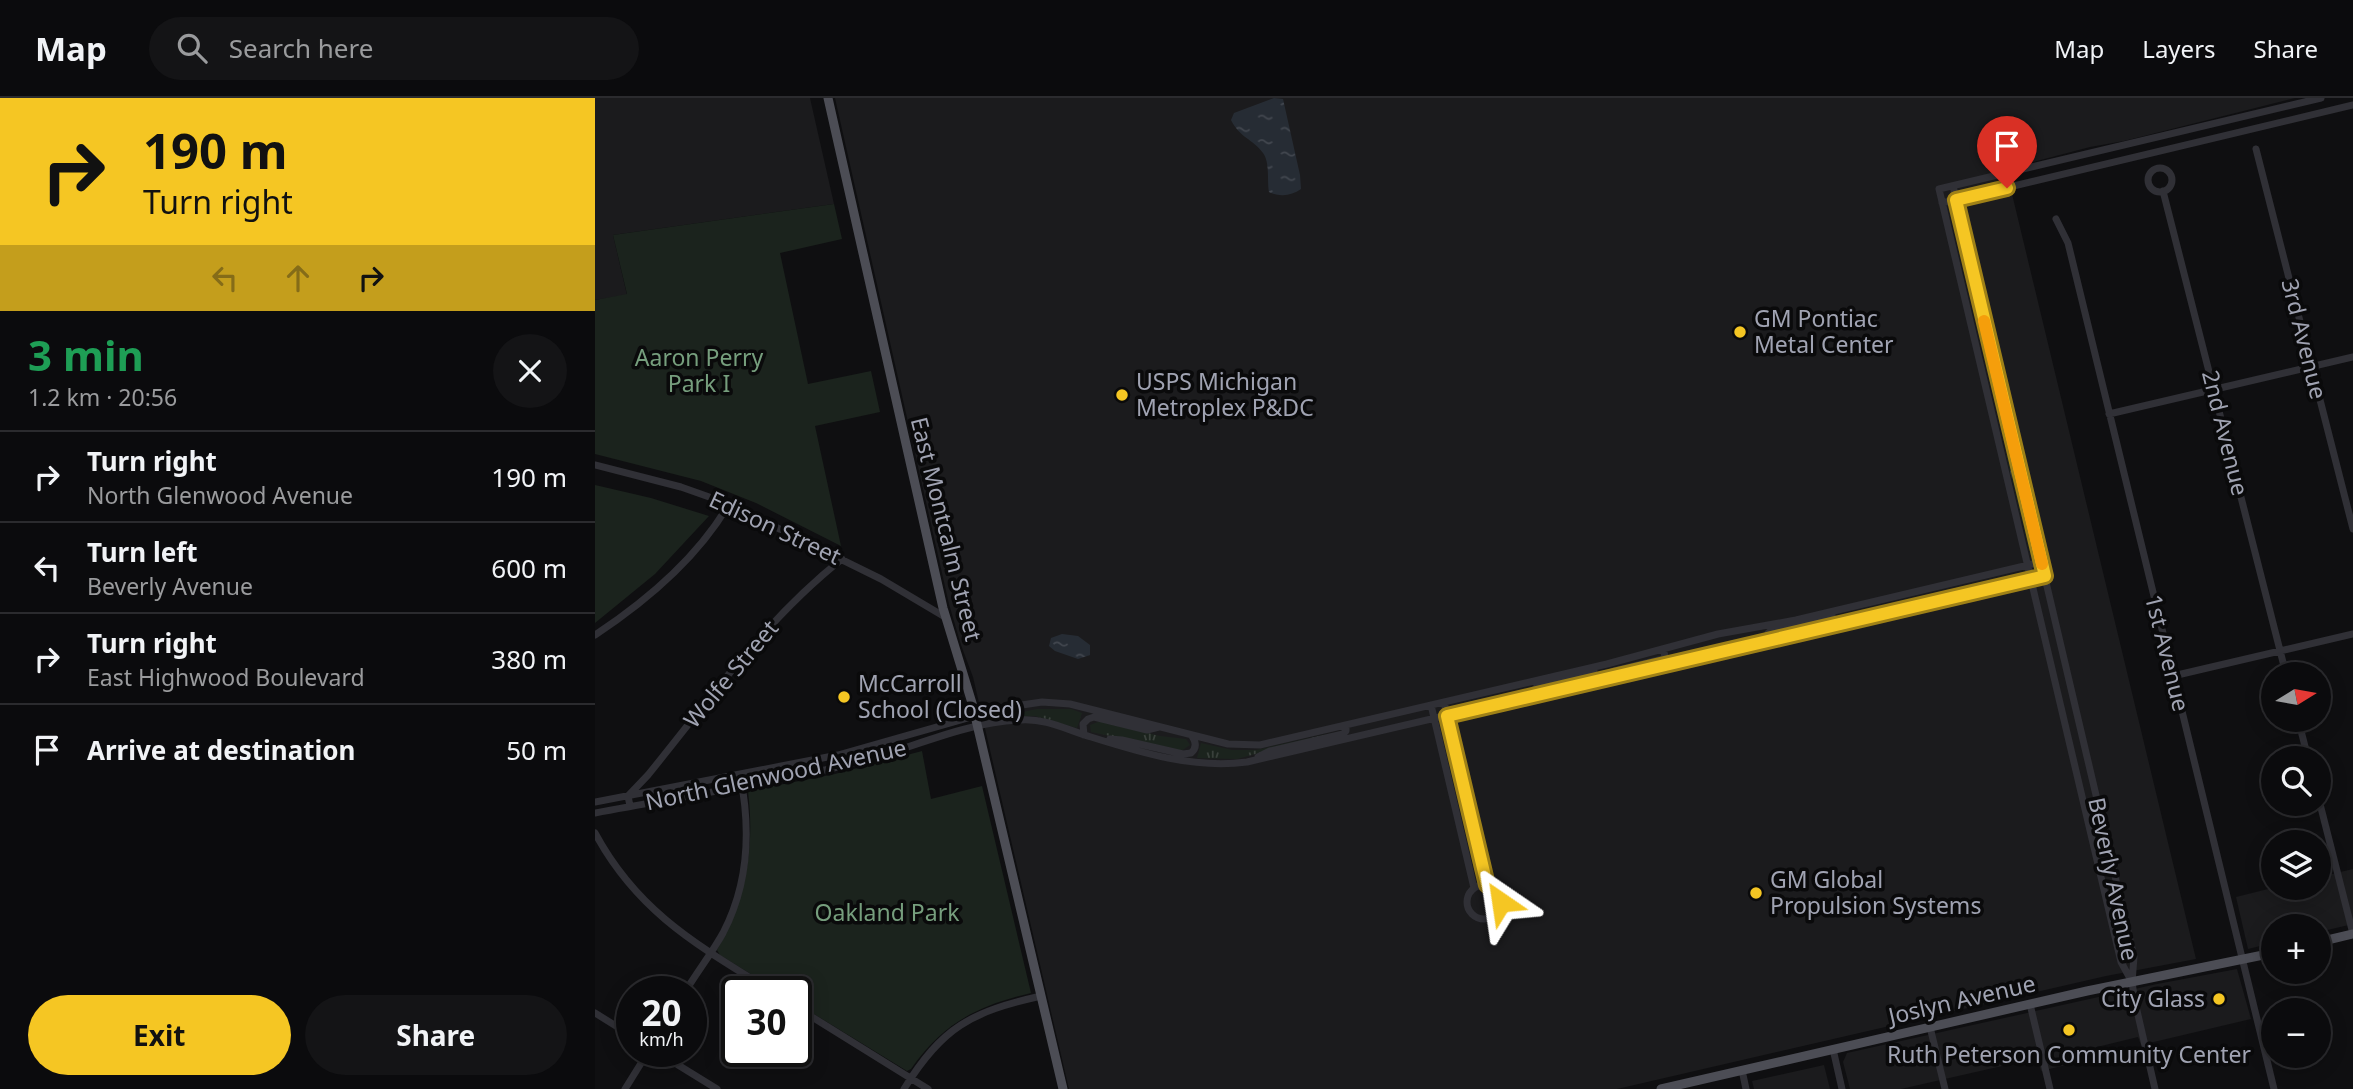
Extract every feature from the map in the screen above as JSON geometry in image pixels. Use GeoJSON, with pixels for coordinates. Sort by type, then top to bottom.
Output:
{"type":"FeatureCollection","features":[{"type":"Feature","properties":{"kind":"main road","name":"East Montcalm Street"},"geometry":{"type":"LineString","coordinates":[[828,98],[945,617],[975,716],[1063,1089]]}},
{"type":"Feature","properties":{"kind":"main road"},"geometry":{"type":"LineString","coordinates":[[2331,939],[2353,934]]}},
{"type":"Feature","properties":{"kind":"main road","name":"Joslyn Avenue"},"geometry":{"type":"LineString","coordinates":[[1661,1089],[2030,1004],[2261,956]]}},
{"type":"Feature","properties":{"kind":"street"},"geometry":{"type":"LineString","coordinates":[[1953,186],[2321,98]]}},
{"type":"Feature","properties":{"kind":"street"},"geometry":{"type":"LineString","coordinates":[[1942,203],[2353,105]]}},
{"type":"Feature","properties":{"kind":"street","name":"3rd Avenue"},"geometry":{"type":"LineString","coordinates":[[2256,149],[2353,529]]}},
{"type":"Feature","properties":{"kind":"street","name":"Beverly Avenue"},"geometry":{"type":"LineString","coordinates":[[1953,186],[2134,957],[2132,982],[2121,962],[1939,190],[1953,186]]}},
{"type":"Feature","properties":{"kind":"street","name":"2nd Avenue"},"geometry":{"type":"LineString","coordinates":[[2163,191],[2283,662]]}},
{"type":"Feature","properties":{"kind":"street","name":"1st Avenue"},"geometry":{"type":"LineString","coordinates":[[2056,219],[2068,243],[2274,1089]]}},
{"type":"Feature","properties":{"kind":"street"},"geometry":{"type":"LineString","coordinates":[[2109,414],[2353,357]]}},
{"type":"Feature","properties":{"kind":"street","name":"Edison Street"},"geometry":{"type":"LineString","coordinates":[[595,465],[681,487],[729,504],[893,585],[945,617]]}},
{"type":"Feature","properties":{"kind":"street"},"geometry":{"type":"LineString","coordinates":[[595,635],[635,606],[671,573],[713,528],[729,504]]}},
{"type":"Feature","properties":{"kind":"street","name":"Wolfe Street"},"geometry":{"type":"LineString","coordinates":[[628,796],[767,628],[842,559]]}},
{"type":"Feature","properties":{"kind":"street","name":"North Glenwood Avenue"},"geometry":{"type":"LineString","coordinates":[[595,802],[856,751],[1022,704],[1053,702],[1228,744],[1251,746],[1607,664],[1727,632],[1845,608],[2041,562]]}},
{"type":"Feature","properties":{"kind":"street","name":"North Glenwood Avenue"},"geometry":{"type":"LineString","coordinates":[[595,813],[849,764],[977,727],[1012,720],[1051,723],[1096,739],[1183,761],[1221,764],[1247,762],[2045,576]]}},
{"type":"Feature","properties":{"kind":"street","name":"North Glenwood Avenue"},"geometry":{"type":"LineString","coordinates":[[1769,641],[1768,635],[1772,630],[1822,620],[1845,608]]}},
{"type":"Feature","properties":{"kind":"street"},"geometry":{"type":"LineString","coordinates":[[2173,676],[2353,634]]}},
{"type":"Feature","properties":{"kind":"street","name":"North Glenwood Avenue"},"geometry":{"type":"LineString","coordinates":[[1590,683],[1614,671],[1663,659],[1663,649]]}},
{"type":"Feature","properties":{"kind":"street","name":"North Glenwood Avenue"},"geometry":{"type":"LineString","coordinates":[[1536,695],[1535,688],[1539,685],[1584,675],[1607,664]]}},
{"type":"Feature","properties":{"kind":"street"},"geometry":{"type":"LineString","coordinates":[[1444,702],[1487,885],[1498,892],[1501,902],[1496,914],[1479,918],[1469,908],[1467,899],[1474,888],[1487,885]]}},
{"type":"Feature","properties":{"kind":"street"},"geometry":{"type":"LineString","coordinates":[[1431,705],[1474,888]]}},
{"type":"Feature","properties":{"kind":"street","name":"North Glenwood Avenue"},"geometry":{"type":"LineString","coordinates":[[1084,735],[1083,724],[1094,717],[1147,730],[1159,727]]}},
{"type":"Feature","properties":{"kind":"street","name":"North Glenwood Avenue"},"geometry":{"type":"LineString","coordinates":[[1247,762],[1270,751],[1343,734],[1346,725]]}},
{"type":"Feature","properties":{"kind":"street","name":"North Glenwood Avenue"},"geometry":{"type":"LineString","coordinates":[[1096,739],[1122,740],[1183,754],[1191,753],[1195,748],[1192,736]]}},
{"type":"Feature","properties":{"kind":"street"},"geometry":{"type":"LineString","coordinates":[[695,976],[731,914],[744,872],[747,831],[740,775]]}},
{"type":"Feature","properties":{"kind":"street","name":"North Glenwood Avenue"},"geometry":{"type":"LineString","coordinates":[[628,796],[630,807]]}},
{"type":"Feature","properties":{"kind":"street"},"geometry":{"type":"LineString","coordinates":[[2323,816],[2353,934]]}},
{"type":"Feature","properties":{"kind":"street"},"geometry":{"type":"LineString","coordinates":[[595,833],[617,868],[642,898],[670,925],[747,976]]}},
{"type":"Feature","properties":{"kind":"street"},"geometry":{"type":"LineString","coordinates":[[2132,982],[2155,1089]]}},
{"type":"Feature","properties":{"kind":"street"},"geometry":{"type":"LineString","coordinates":[[904,1089],[934,1046],[966,1021],[995,1007],[1041,996]]}},
{"type":"Feature","properties":{"kind":"street"},"geometry":{"type":"LineString","coordinates":[[2030,1004],[2050,1089]]}},
{"type":"Feature","properties":{"kind":"street"},"geometry":{"type":"LineString","coordinates":[[595,1013],[616,1026]]}},
{"type":"Feature","properties":{"kind":"street"},"geometry":{"type":"LineString","coordinates":[[812,1017],[928,1089]]}},
{"type":"Feature","properties":{"kind":"street"},"geometry":{"type":"LineString","coordinates":[[1930,1027],[1945,1089]]}},
{"type":"Feature","properties":{"kind":"street"},"geometry":{"type":"LineString","coordinates":[[1833,1049],[1842,1089]]}},
{"type":"Feature","properties":{"kind":"street"},"geometry":{"type":"LineString","coordinates":[[625,1089],[639,1067]]}},
{"type":"Feature","properties":{"kind":"street"},"geometry":{"type":"LineString","coordinates":[[681,1067],[717,1089]]}},
{"type":"Feature","properties":{"kind":"street"},"geometry":{"type":"LineString","coordinates":[[1742,1070],[1746,1089]]}},
{"type":"Feature","properties":{"kind":"shaded area"},"geometry":{"type":"Polygon","coordinates":[[[595,98],[810,98],[834,204],[613,235],[627,295],[595,300],[595,98]]]}},
{"type":"Feature","properties":{"kind":"shaded area"},"geometry":{"type":"Polygon","coordinates":[[[835,98],[2295,98],[2006,169],[2196,959],[2106,976],[1617,1089],[1069,1089],[973,677],[949,604],[835,98]]]}},
{"type":"Feature","properties":{"kind":"shaded area"},"geometry":{"type":"Polygon","coordinates":[[[2353,869],[2353,924],[2331,929],[2331,914],[2261,914],[2261,946],[2248,949],[2236,897],[2261,891],[2261,900],[2331,900],[2331,874],[2353,869]]]}},
{"type":"Feature","properties":{"kind":"shaded area"},"geometry":{"type":"Polygon","coordinates":[[[2237,969],[2251,1019],[2141,1045],[2138,1037],[2093,1048],[2095,1058],[2041,1071],[2037,1058],[1901,1089],[1850,1089],[1843,1062],[1847,1053],[2157,984],[2237,969]]]}},
{"type":"Feature","properties":{"kind":"shaded area"},"geometry":{"type":"Polygon","coordinates":[[[1824,1065],[1830,1089],[1754,1089],[1752,1081],[1824,1065]]]}},
{"type":"Feature","properties":{"kind":"green space","name":"Aaron Perry Park I"},"geometry":{"type":"Polygon","coordinates":[[[834,204],[842,239],[780,253],[808,384],[871,371],[880,412],[815,426],[841,546],[756,503],[701,481],[595,454],[595,300],[627,294],[613,235],[834,204]]]}},
{"type":"Feature","properties":{"kind":"green space"},"geometry":{"type":"Polygon","coordinates":[[[2010,454],[2034,549],[2032,552],[2029,550],[2006,455],[2010,454]]]}},
{"type":"Feature","properties":{"kind":"green space"},"geometry":{"type":"Polygon","coordinates":[[[595,485],[651,498],[709,516],[655,574],[595,623],[595,485]]]}},
{"type":"Feature","properties":{"kind":"green space"},"geometry":{"type":"Polygon","coordinates":[[[1037,709],[1071,709],[1082,713],[1077,728],[1035,716],[994,718],[1037,709]]]}},
{"type":"Feature","properties":{"kind":"green space"},"geometry":{"type":"Polygon","coordinates":[[[1101,721],[1160,736],[1186,739],[1190,745],[1181,751],[1091,732],[1090,725],[1101,721]]]}},
{"type":"Feature","properties":{"kind":"green space"},"geometry":{"type":"Polygon","coordinates":[[[1341,731],[1237,759],[1197,758],[1201,743],[1232,750],[1256,750],[1341,731]]]}},
{"type":"Feature","properties":{"kind":"green space","name":"Oakland Park"},"geometry":{"type":"Polygon","coordinates":[[[922,751],[931,799],[982,786],[1031,993],[994,1004],[963,1019],[936,1040],[907,1071],[812,1013],[812,976],[754,976],[720,955],[717,950],[735,912],[746,873],[750,833],[748,791],[835,774],[922,751]]]}},
{"type":"Feature","properties":{"kind":"water"},"geometry":{"type":"Polygon","coordinates":[[[1274,98],[1283,99],[1300,175],[1301,189],[1285,195],[1269,192],[1265,157],[1259,148],[1238,131],[1231,120],[1234,113],[1274,98]]]}},
{"type":"Feature","properties":{"kind":"water"},"geometry":{"type":"Polygon","coordinates":[[[1062,634],[1078,636],[1090,645],[1090,655],[1078,659],[1055,651],[1049,646],[1051,638],[1062,634]]]}},
{"type":"Feature","properties":{"kind":"slow traffic"},"geometry":{"type":"LineString","coordinates":[[1984,321],[2042,564]]}},
{"type":"Feature","properties":{"kind":"place","name":"GM Pontiac Metal Center"},"geometry":{"type":"Point","coordinates":[1740,332]}},
{"type":"Feature","properties":{"kind":"place","name":"USPS Michigan Metroplex P&DC"},"geometry":{"type":"Point","coordinates":[1122,395]}},
{"type":"Feature","properties":{"kind":"place","name":"McCarroll School (Closed)"},"geometry":{"type":"Point","coordinates":[844,697]}},
{"type":"Feature","properties":{"kind":"place","name":"GM Global Propulsion Systems"},"geometry":{"type":"Point","coordinates":[1756,893]}},
{"type":"Feature","properties":{"kind":"place","name":"City Glass"},"geometry":{"type":"Point","coordinates":[2219,999]}},
{"type":"Feature","properties":{"kind":"place","name":"Ruth Peterson Community Center"},"geometry":{"type":"Point","coordinates":[2069,1030]}},
{"type":"Feature","properties":{"kind":"route"},"geometry":{"type":"LineString","coordinates":[[1501,902],[1498,892],[1487,885],[1447,716],[2045,576],[1956,200],[2007,188]]}}]}
